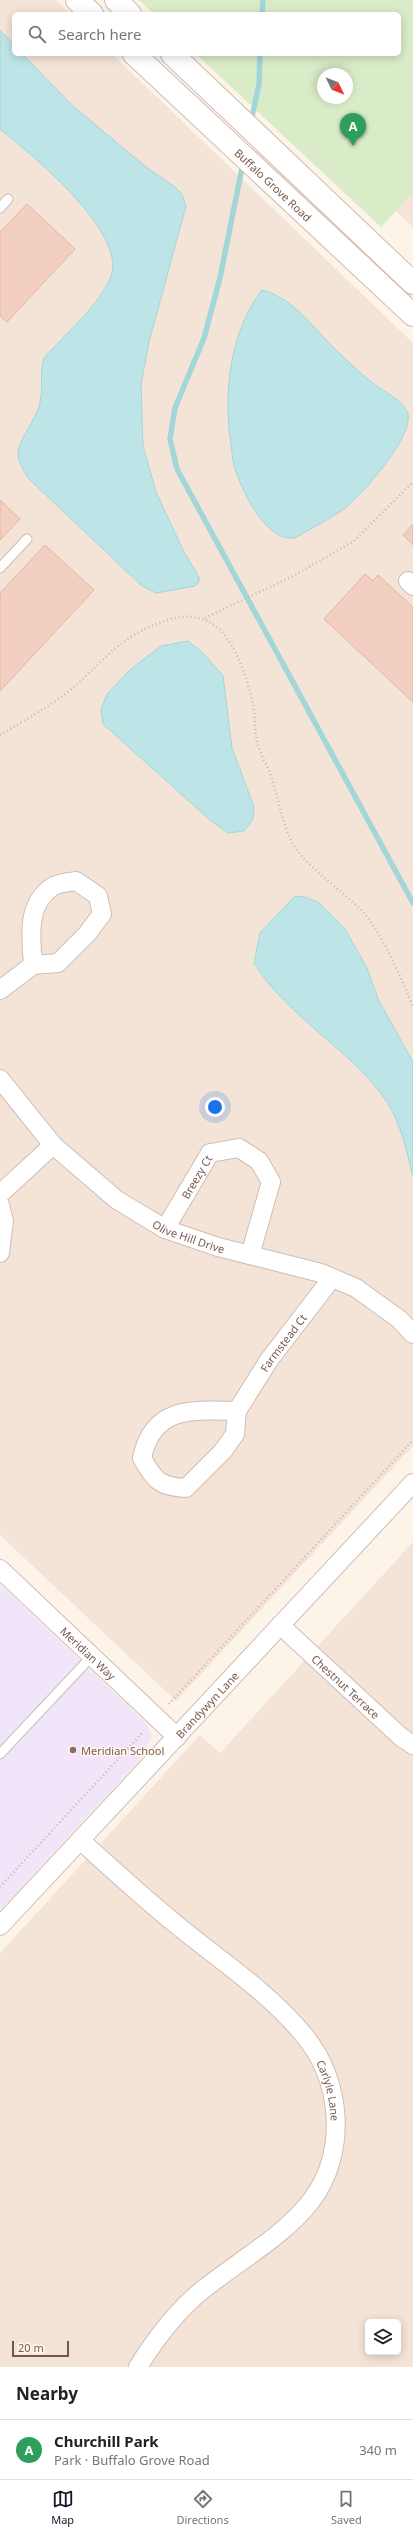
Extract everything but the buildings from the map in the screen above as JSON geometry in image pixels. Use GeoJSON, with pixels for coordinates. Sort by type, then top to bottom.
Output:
{"type":"FeatureCollection","features":[{"type":"Feature","properties":{"kind":"main road"},"geometry":{"type":"LineString","coordinates":[[77,0],[90,12]]}},
{"type":"Feature","properties":{"kind":"main road"},"geometry":{"type":"LineString","coordinates":[[116,0],[128,12]]}},
{"type":"Feature","properties":{"kind":"main road","name":"Buffalo Grove Road"},"geometry":{"type":"LineString","coordinates":[[136,56],[413,315]]}},
{"type":"Feature","properties":{"kind":"main road"},"geometry":{"type":"LineString","coordinates":[[174,56],[413,282]]}},
{"type":"Feature","properties":{"kind":"street"},"geometry":{"type":"LineString","coordinates":[[0,990],[34,965],[58,963],[87,934],[102,914],[98,896],[76,880],[52,887],[34,908],[30,934],[34,965]]}},
{"type":"Feature","properties":{"kind":"street","name":"Olive Hill Drive"},"geometry":{"type":"LineString","coordinates":[[0,1079],[53,1145],[117,1200],[165,1229],[218,1247],[321,1273],[356,1288],[399,1319],[413,1334]]}},
{"type":"Feature","properties":{"kind":"street"},"geometry":{"type":"LineString","coordinates":[[0,1194],[53,1145]]}},
{"type":"Feature","properties":{"kind":"street","name":"Breezy Ct"},"geometry":{"type":"LineString","coordinates":[[165,1229],[210,1153],[239,1148],[259,1161],[271,1182],[250,1255]]}},
{"type":"Feature","properties":{"kind":"street"},"geometry":{"type":"LineString","coordinates":[[0,1205],[4,1221],[4,1236],[0,1253]]}},
{"type":"Feature","properties":{"kind":"street","name":"Farmstead Ct"},"geometry":{"type":"LineString","coordinates":[[237,1411],[202,1410],[175,1414],[157,1426],[145,1440],[142,1458],[152,1476],[167,1488],[186,1488],[224,1451],[235,1434],[237,1411],[269,1360],[332,1278]]}},
{"type":"Feature","properties":{"kind":"street","name":"Brandywyn Lane"},"geometry":{"type":"LineString","coordinates":[[0,1926],[413,1483]]}},
{"type":"Feature","properties":{"kind":"street","name":"Meridian Way"},"geometry":{"type":"LineString","coordinates":[[0,1569],[177,1737]]}},
{"type":"Feature","properties":{"kind":"street","name":"Chestnut Terrace"},"geometry":{"type":"LineString","coordinates":[[280,1625],[401,1737],[413,1745]]}},
{"type":"Feature","properties":{"kind":"street","name":"Carlyle Lane"},"geometry":{"type":"LineString","coordinates":[[80,1840],[141,1896],[280,2008],[304,2035],[323,2067],[334,2097],[337,2126],[334,2147],[325,2177],[311,2201],[286,2226],[203,2289],[182,2308],[154,2342],[138,2367]]}},
{"type":"Feature","properties":{"kind":"lane"},"geometry":{"type":"LineString","coordinates":[[0,208],[8,199]]}},
{"type":"Feature","properties":{"kind":"lane"},"geometry":{"type":"LineString","coordinates":[[0,568],[27,539]]}},
{"type":"Feature","properties":{"kind":"lane"},"geometry":{"type":"LineString","coordinates":[[0,1754],[92,1656]]}},
{"type":"Feature","properties":{"kind":"path"},"geometry":{"type":"LineString","coordinates":[[205,618],[258,591],[293,576],[354,541],[413,482]]}},
{"type":"Feature","properties":{"kind":"path"},"geometry":{"type":"LineString","coordinates":[[0,735],[65,694],[131,637],[167,620],[189,615],[205,618],[214,623],[228,640],[242,668],[253,701],[257,742],[270,774],[279,810],[291,842],[307,862],[366,915],[386,949],[413,1007]]}},
{"type":"Feature","properties":{"kind":"path"},"geometry":{"type":"LineString","coordinates":[[0,1887],[413,1440]]}},
{"type":"Feature","properties":{"kind":"shaded area"},"geometry":{"type":"Polygon","coordinates":[[[0,0],[56,0],[69,12],[12,12],[12,56],[114,56],[413,343],[413,1446],[176,1701],[0,1535],[0,0]]]}},
{"type":"Feature","properties":{"kind":"shaded area"},"geometry":{"type":"Polygon","coordinates":[[[413,193],[413,227],[396,211],[413,193]]]}},
{"type":"Feature","properties":{"kind":"shaded area"},"geometry":{"type":"Polygon","coordinates":[[[413,1542],[413,2367],[0,2367],[0,1953],[200,1735],[220,1753],[413,1542]]]}},
{"type":"Feature","properties":{"kind":"shaded area","name":"Meridian School"},"geometry":{"type":"Polygon","coordinates":[[[0,1584],[147,1724],[152,1736],[143,1756],[0,1910],[0,1584]]]}},
{"type":"Feature","properties":{"kind":"green space"},"geometry":{"type":"Polygon","coordinates":[[[139,0],[413,0],[413,193],[381,227],[198,56],[401,56],[401,12],[152,12],[139,0]]]}},
{"type":"Feature","properties":{"kind":"water"},"geometry":{"type":"Polygon","coordinates":[[[0,30],[12,43],[12,56],[24,56],[73,106],[146,167],[175,187],[182,194],[186,206],[149,342],[141,384],[143,446],[156,492],[184,552],[199,577],[199,582],[195,586],[156,593],[142,586],[29,479],[20,462],[18,455],[19,448],[39,407],[44,358],[99,298],[111,276],[112,258],[105,238],[91,217],[73,195],[33,156],[0,129],[0,30]]]}},
{"type":"Feature","properties":{"kind":"water"},"geometry":{"type":"Polygon","coordinates":[[[262,290],[273,294],[294,307],[360,372],[374,384],[394,397],[406,409],[408,414],[403,437],[395,450],[385,465],[352,502],[344,509],[326,520],[293,538],[283,537],[264,523],[248,500],[237,476],[232,458],[228,404],[232,363],[236,343],[243,324],[251,306],[262,290]]]}},
{"type":"Feature","properties":{"kind":"water"},"geometry":{"type":"Polygon","coordinates":[[[188,641],[202,652],[223,676],[232,748],[254,807],[253,819],[244,831],[228,833],[211,821],[103,724],[101,710],[107,694],[132,668],[161,646],[188,641]]]}},
{"type":"Feature","properties":{"kind":"water"},"geometry":{"type":"Polygon","coordinates":[[[295,896],[305,897],[318,902],[345,929],[367,968],[378,999],[413,1062],[413,1177],[400,1129],[387,1102],[356,1066],[284,1000],[268,983],[254,963],[260,933],[295,896]]]}},
{"type":"Feature","properties":{"kind":"waterway"},"geometry":{"type":"LineString","coordinates":[[262,12],[263,0]]}},
{"type":"Feature","properties":{"kind":"waterway"},"geometry":{"type":"LineString","coordinates":[[251,122],[259,84],[260,56]]}},
{"type":"Feature","properties":{"kind":"waterway"},"geometry":{"type":"LineString","coordinates":[[243,163],[220,278],[204,338],[175,408],[170,439],[177,469],[413,903]]}},
{"type":"Feature","properties":{"kind":"place","name":"Churchill Park"},"geometry":{"type":"Point","coordinates":[353,146]}},
{"type":"Feature","properties":{"kind":"place","name":"Meridian School"},"geometry":{"type":"Point","coordinates":[73,1750]}}]}
